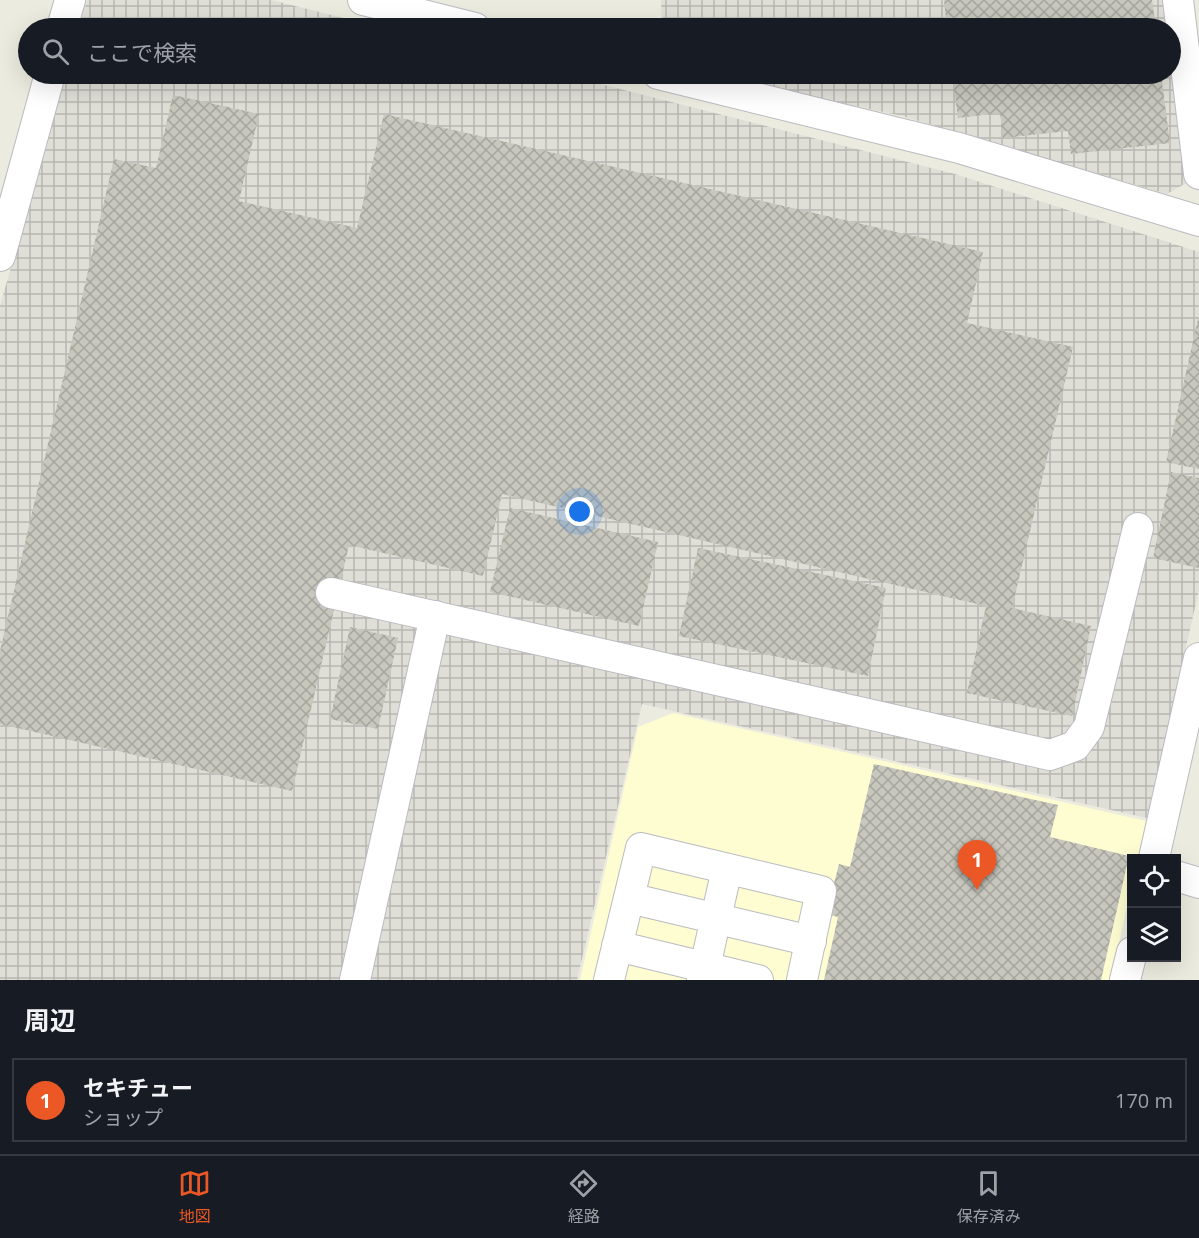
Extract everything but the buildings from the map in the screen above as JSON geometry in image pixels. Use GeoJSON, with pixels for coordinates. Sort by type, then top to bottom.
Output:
{"type":"FeatureCollection","features":[{"type":"Feature","properties":{"kind":"street"},"geometry":{"type":"LineString","coordinates":[[65,18],[70,0]]}},
{"type":"Feature","properties":{"kind":"street"},"geometry":{"type":"LineString","coordinates":[[363,0],[407,6],[445,18]]}},
{"type":"Feature","properties":{"kind":"street"},"geometry":{"type":"LineString","coordinates":[[1178,0],[1180,18]]}},
{"type":"Feature","properties":{"kind":"street"},"geometry":{"type":"LineString","coordinates":[[1181,25],[1199,174]]}},
{"type":"Feature","properties":{"kind":"street"},"geometry":{"type":"LineString","coordinates":[[0,256],[47,84]]}},
{"type":"Feature","properties":{"kind":"street"},"geometry":{"type":"LineString","coordinates":[[699,84],[959,148],[1199,220]]}},
{"type":"Feature","properties":{"kind":"street"},"geometry":{"type":"LineString","coordinates":[[331,593],[1050,755],[1074,746],[1089,727],[1138,528]]}},
{"type":"Feature","properties":{"kind":"street"},"geometry":{"type":"LineString","coordinates":[[356,980],[435,616]]}},
{"type":"Feature","properties":{"kind":"street"},"geometry":{"type":"LineString","coordinates":[[1155,854],[1199,658]]}},
{"type":"Feature","properties":{"kind":"street"},"geometry":{"type":"LineString","coordinates":[[609,980],[641,848],[821,891],[802,980]]}},
{"type":"Feature","properties":{"kind":"street"},"geometry":{"type":"LineString","coordinates":[[703,974],[727,869]]}},
{"type":"Feature","properties":{"kind":"street"},"geometry":{"type":"LineString","coordinates":[[1181,878],[1199,884]]}},
{"type":"Feature","properties":{"kind":"street"},"geometry":{"type":"LineString","coordinates":[[629,898],[811,941]]}},
{"type":"Feature","properties":{"kind":"street"},"geometry":{"type":"LineString","coordinates":[[617,946],[703,974],[758,980]]}},
{"type":"Feature","properties":{"kind":"street"},"geometry":{"type":"LineString","coordinates":[[1125,980],[1129,962]]}},
{"type":"Feature","properties":{"kind":"shaded area"},"geometry":{"type":"Polygon","coordinates":[[[87,0],[271,0],[344,18],[82,18],[87,0]]]}},
{"type":"Feature","properties":{"kind":"shaded area"},"geometry":{"type":"Polygon","coordinates":[[[661,0],[1164,0],[1166,18],[662,18],[661,0]]]}},
{"type":"Feature","properties":{"kind":"shaded area"},"geometry":{"type":"Polygon","coordinates":[[[63,84],[600,84],[955,174],[1199,252],[1199,590],[1147,818],[642,704],[577,980],[0,980],[0,306],[63,84]]]}},
{"type":"Feature","properties":{"kind":"shaded area"},"geometry":{"type":"Polygon","coordinates":[[[753,84],[1175,84],[1188,182],[1167,194],[902,116],[753,84]]]}},
{"type":"Feature","properties":{"kind":"shaded area"},"geometry":{"type":"Polygon","coordinates":[[[673,713],[1146,821],[1139,854],[1127,854],[1127,906],[1111,980],[580,980],[638,727],[673,713]]]}},
{"type":"Feature","properties":{"kind":"place","name":"セキチュー"},"geometry":{"type":"Point","coordinates":[977,890]}}]}
